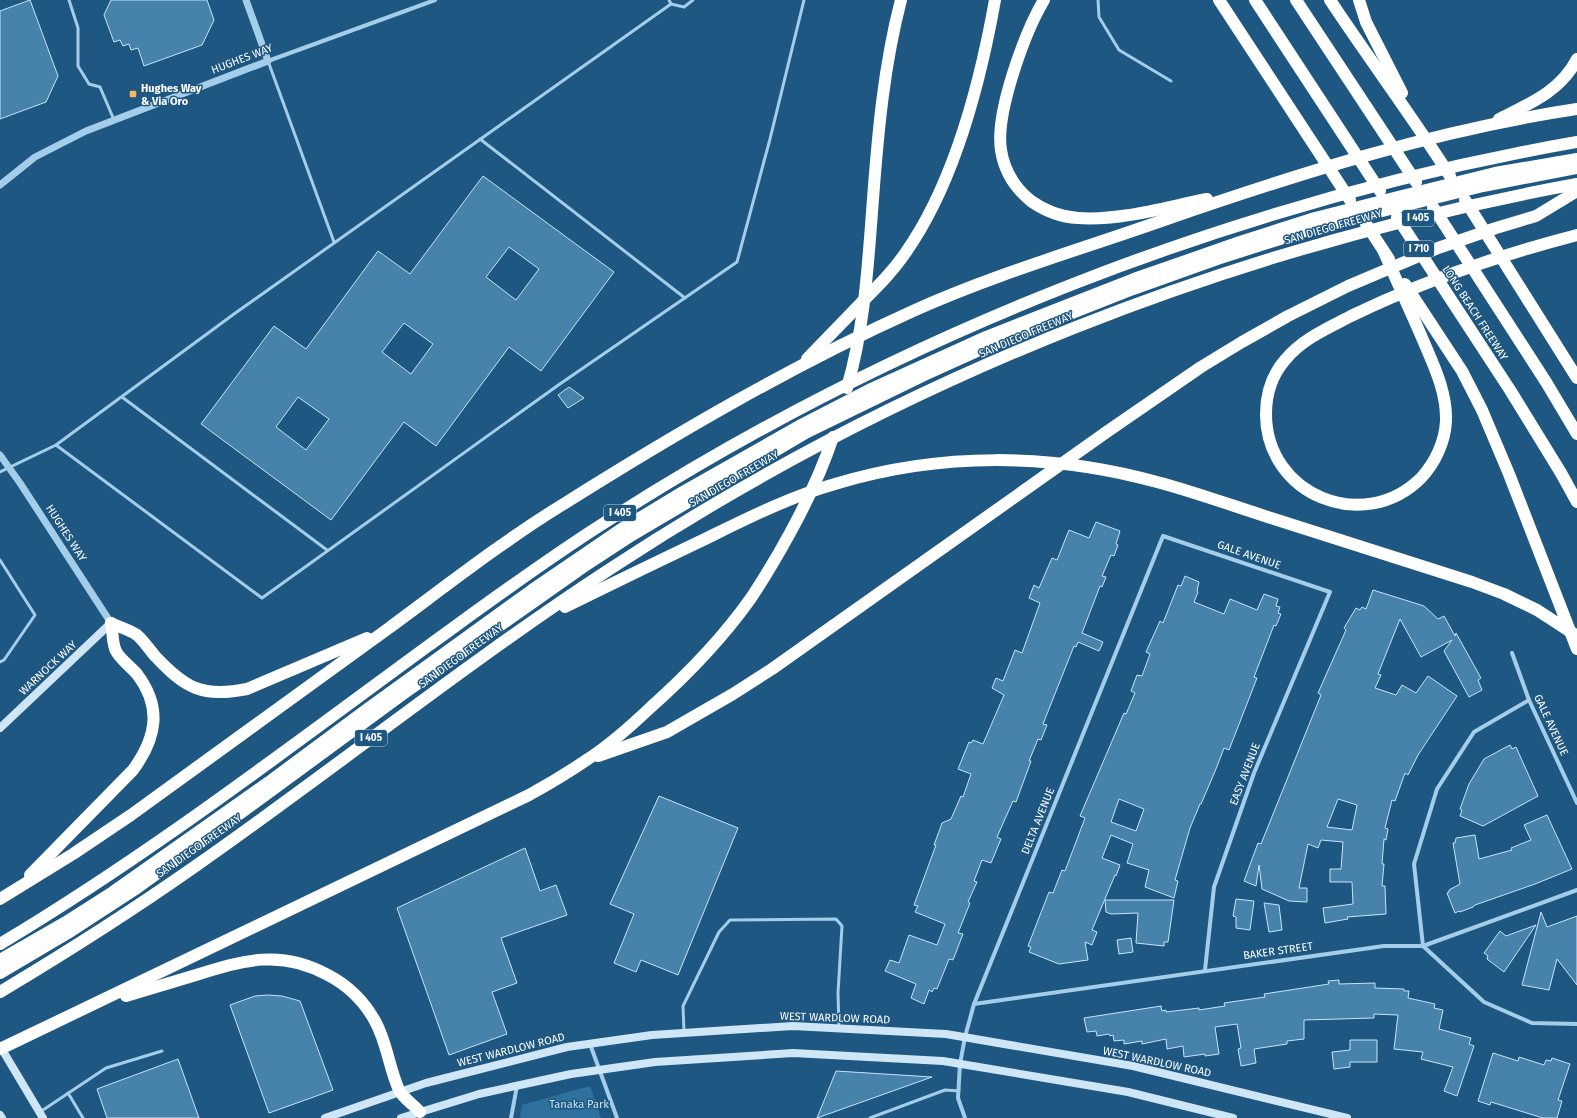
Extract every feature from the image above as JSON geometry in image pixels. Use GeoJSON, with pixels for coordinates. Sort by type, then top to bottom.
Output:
{"type":"FeatureCollection","features":[{"type":"Feature","properties":{"kind":"highway"},"geometry":{"type":"LineString","coordinates":[[1,1048],[522,798],[560,777],[589,759],[629,728],[698,663],[729,627],[751,598],[801,512],[820,471],[839,417],[855,360],[863,314],[884,81],[892,33],[901,0]]}},
{"type":"Feature","properties":{"kind":"highway"},"geometry":{"type":"LineString","coordinates":[[801,366],[889,274],[926,222],[943,186],[975,89],[994,0]]}},
{"type":"Feature","properties":{"kind":"highway"},"geometry":{"type":"LineString","coordinates":[[1044,0],[1033,20],[1010,84],[1002,116],[1000,132],[1001,149],[1005,165],[1011,179],[1026,197],[1040,207],[1058,214],[1078,218],[1100,219],[1127,215],[1265,187]]}},
{"type":"Feature","properties":{"kind":"highway"},"geometry":{"type":"LineString","coordinates":[[1213,0],[1222,5],[1462,371],[1482,410],[1577,649]]}},
{"type":"Feature","properties":{"kind":"highway","name":"LONG BEACH FREEWAY"},"geometry":{"type":"LineString","coordinates":[[1255,0],[1510,390],[1561,472],[1577,502]]}},
{"type":"Feature","properties":{"kind":"highway","name":"LONG BEACH FREEWAY"},"geometry":{"type":"LineString","coordinates":[[1296,0],[1487,290],[1577,434]]}},
{"type":"Feature","properties":{"kind":"highway"},"geometry":{"type":"LineString","coordinates":[[1330,0],[1421,131],[1577,378]]}},
{"type":"Feature","properties":{"kind":"highway"},"geometry":{"type":"LineString","coordinates":[[1359,0],[1366,22],[1421,131]]}},
{"type":"Feature","properties":{"kind":"highway"},"geometry":{"type":"LineString","coordinates":[[1485,126],[1552,90],[1564,79],[1577,60]]}},
{"type":"Feature","properties":{"kind":"highway"},"geometry":{"type":"LineString","coordinates":[[0,899],[131,816],[479,562],[559,507],[666,441],[737,400],[801,366],[912,312],[991,278],[1313,171],[1365,156],[1485,126],[1577,109]]}},
{"type":"Feature","properties":{"kind":"highway","name":"I 405"},"geometry":{"type":"LineString","coordinates":[[0,944],[132,861],[562,550],[666,484],[729,448],[882,368],[1049,294],[1216,233],[1306,204],[1392,181],[1486,159],[1577,142]]}},
{"type":"Feature","properties":{"kind":"highway"},"geometry":{"type":"LineString","coordinates":[[0,960],[66,922],[113,892],[263,786],[532,590],[620,530],[683,492],[796,428],[869,390],[986,337],[1039,315],[1134,279],[1315,218],[1495,173],[1577,159]]}},
{"type":"Feature","properties":{"kind":"highway"},"geometry":{"type":"LineString","coordinates":[[0,973],[71,931],[137,888],[404,694],[589,563],[632,535],[800,436],[924,375],[986,347],[1217,259],[1305,231],[1362,216],[1513,180],[1577,168]]}},
{"type":"Feature","properties":{"kind":"highway","name":"SAN DIEGO FREEWAY"},"geometry":{"type":"LineString","coordinates":[[0,992],[93,936],[198,864],[523,627],[633,554],[724,498],[901,404],[988,364],[1133,305],[1226,273],[1320,244],[1427,216],[1517,195],[1577,184]]}},
{"type":"Feature","properties":{"kind":"highway"},"geometry":{"type":"LineString","coordinates":[[589,759],[667,732],[733,694],[772,669],[1108,431],[1202,367],[1242,342],[1288,316],[1348,286],[1438,248],[1536,216],[1577,191]]}},
{"type":"Feature","properties":{"kind":"highway"},"geometry":{"type":"LineString","coordinates":[[1384,252],[1437,372],[1446,404],[1445,433],[1434,462],[1414,484],[1389,499],[1375,503],[1360,506],[1343,504],[1318,497],[1306,490],[1291,477],[1275,456],[1269,440],[1266,421],[1266,402],[1270,387],[1284,360],[1296,348],[1310,338],[1371,307],[1463,270],[1550,242],[1577,235]]}},
{"type":"Feature","properties":{"kind":"highway"},"geometry":{"type":"LineString","coordinates":[[523,627],[747,518],[788,500],[834,484],[914,466],[963,461],[1021,460],[1088,467],[1158,482],[1472,582],[1504,594],[1537,610],[1577,636]]}},
{"type":"Feature","properties":{"kind":"highway"},"geometry":{"type":"LineString","coordinates":[[111,623],[137,635],[167,668],[184,682],[197,689],[213,693],[247,689],[386,630]]}},
{"type":"Feature","properties":{"kind":"highway"},"geometry":{"type":"LineString","coordinates":[[17,889],[133,770],[144,755],[150,743],[153,729],[151,701],[144,684],[116,651],[111,623]]}},
{"type":"Feature","properties":{"kind":"highway"},"geometry":{"type":"LineString","coordinates":[[86,1008],[241,962],[276,959],[305,963],[343,983],[367,1010],[375,1021],[383,1038],[400,1091],[420,1112]]}},
{"type":"Feature","properties":{"kind":"main road","name":"WARNOCK WAY"},"geometry":{"type":"LineString","coordinates":[[2,723],[111,623]]}},
{"type":"Feature","properties":{"kind":"main road","name":"WEST WARDLOW ROAD"},"geometry":{"type":"LineString","coordinates":[[325,1118],[400,1091],[477,1069],[567,1047],[652,1035],[793,1026],[946,1034],[1133,1066],[1347,1118]]}},
{"type":"Feature","properties":{"kind":"main road"},"geometry":{"type":"LineString","coordinates":[[1,1048],[42,1115]]}},
{"type":"Feature","properties":{"kind":"main road"},"geometry":{"type":"LineString","coordinates":[[401,1118],[479,1094],[572,1074],[655,1062],[793,1053],[943,1061],[1128,1092],[1233,1118]]}},
{"type":"Feature","properties":{"kind":"street"},"geometry":{"type":"LineString","coordinates":[[246,0],[268,61]]}},
{"type":"Feature","properties":{"kind":"street","name":"HUGHES WAY"},"geometry":{"type":"LineString","coordinates":[[0,185],[35,157],[86,131],[268,61],[435,0]]}},
{"type":"Feature","properties":{"kind":"street","name":"HUGHES WAY"},"geometry":{"type":"LineString","coordinates":[[0,455],[111,623]]}},
{"type":"Feature","properties":{"kind":"street","name":"GALE AVENUE"},"geometry":{"type":"LineString","coordinates":[[1163,536],[1330,592]]}},
{"type":"Feature","properties":{"kind":"street","name":"DELTA AVENUE"},"geometry":{"type":"LineString","coordinates":[[965,1118],[958,1098],[960,1064],[974,1004],[1163,536]]}},
{"type":"Feature","properties":{"kind":"street","name":"EASY AVENUE"},"geometry":{"type":"LineString","coordinates":[[1205,970],[1214,887],[1254,773],[1330,592]]}},
{"type":"Feature","properties":{"kind":"street","name":"GALE AVENUE"},"geometry":{"type":"LineString","coordinates":[[1512,653],[1528,700],[1577,803]]}},
{"type":"Feature","properties":{"kind":"street"},"geometry":{"type":"LineString","coordinates":[[1528,700],[1474,732],[1437,789],[1414,864],[1423,946],[1484,1002],[1532,1023],[1577,1024]]}},
{"type":"Feature","properties":{"kind":"street","name":"BAKER STREET"},"geometry":{"type":"LineString","coordinates":[[974,1004],[1205,970],[1384,946],[1423,946],[1577,890]]}},
{"type":"Feature","properties":{"kind":"street"},"geometry":{"type":"LineString","coordinates":[[590,1044],[616,1118]]}},
{"type":"Feature","properties":{"kind":"street"},"geometry":{"type":"LineString","coordinates":[[511,1118],[517,1086]]}},
{"type":"Feature","properties":{"kind":"lane"},"geometry":{"type":"LineString","coordinates":[[69,0],[78,28],[78,66],[89,84],[100,87],[114,120]]}},
{"type":"Feature","properties":{"kind":"lane"},"geometry":{"type":"LineString","coordinates":[[669,0],[670,4]]}},
{"type":"Feature","properties":{"kind":"lane"},"geometry":{"type":"LineString","coordinates":[[0,472],[56,445],[334,242],[670,4],[684,7],[693,0]]}},
{"type":"Feature","properties":{"kind":"lane"},"geometry":{"type":"LineString","coordinates":[[56,445],[262,598],[557,386],[737,262],[770,139],[804,0]]}},
{"type":"Feature","properties":{"kind":"lane"},"geometry":{"type":"LineString","coordinates":[[1098,0],[1099,17],[1120,50],[1170,81]]}},
{"type":"Feature","properties":{"kind":"lane"},"geometry":{"type":"LineString","coordinates":[[268,61],[334,242]]}},
{"type":"Feature","properties":{"kind":"lane"},"geometry":{"type":"LineString","coordinates":[[480,139],[587,220],[685,298]]}},
{"type":"Feature","properties":{"kind":"lane"},"geometry":{"type":"LineString","coordinates":[[122,397],[327,550]]}},
{"type":"Feature","properties":{"kind":"lane"},"geometry":{"type":"LineString","coordinates":[[0,560],[35,615],[4,660],[0,662]]}},
{"type":"Feature","properties":{"kind":"lane"},"geometry":{"type":"LineString","coordinates":[[684,1033],[683,1006],[719,932],[730,920],[836,919],[842,926],[838,993],[839,1028]]}},
{"type":"Feature","properties":{"kind":"lane"},"geometry":{"type":"LineString","coordinates":[[42,1115],[68,1093],[106,1068],[162,1051]]}},
{"type":"Feature","properties":{"kind":"lane"},"geometry":{"type":"LineString","coordinates":[[870,1118],[945,1090],[959,1091]]}},
{"type":"Feature","properties":{"kind":"lane"},"geometry":{"type":"LineString","coordinates":[[68,1093],[82,1118]]}},
{"type":"Feature","properties":{"kind":"green space","name":"Tanaka Park"},"geometry":{"type":"Polygon","coordinates":[[[590,1086],[601,1118],[520,1118],[522,1105],[590,1086]]]}},
{"type":"Feature","properties":{"kind":"building"},"geometry":{"type":"Polygon","coordinates":[[[30,0],[58,76],[46,102],[0,119],[0,11],[30,0]]]}},
{"type":"Feature","properties":{"kind":"building"},"geometry":{"type":"Polygon","coordinates":[[[111,0],[207,0],[214,20],[202,45],[144,66],[138,48],[131,50],[129,44],[123,46],[120,40],[114,42],[104,15],[111,0]]]}},
{"type":"Feature","properties":{"kind":"building"},"geometry":{"type":"Polygon","coordinates":[[[483,176],[614,272],[541,371],[509,347],[436,446],[404,422],[331,520],[201,424],[274,326],[306,349],[378,251],[410,274],[483,176]],[[509,247],[486,277],[516,300],[539,269],[509,247]],[[404,323],[382,352],[411,374],[433,344],[404,323]],[[298,397],[276,427],[306,450],[329,419],[298,397]]]}},
{"type":"Feature","properties":{"kind":"building"},"geometry":{"type":"Polygon","coordinates":[[[569,387],[584,398],[568,408],[558,395],[569,387]]]}},
{"type":"Feature","properties":{"kind":"building"},"geometry":{"type":"Polygon","coordinates":[[[1096,522],[1120,531],[1116,544],[1118,545],[1114,556],[1111,555],[1102,576],[1106,577],[1102,587],[1100,586],[1082,633],[1103,642],[1099,651],[1078,642],[1076,647],[1074,646],[1043,724],[1047,725],[1041,740],[1038,739],[1029,761],[1031,761],[1016,802],[1013,801],[997,837],[1001,839],[991,863],[982,860],[974,881],[977,882],[968,902],[970,903],[958,933],[963,934],[953,960],[949,959],[937,989],[934,988],[932,992],[929,990],[924,1004],[911,998],[916,984],[885,971],[890,960],[899,963],[909,935],[937,945],[945,924],[915,912],[918,906],[914,905],[936,845],[934,845],[942,823],[951,819],[961,796],[963,797],[971,774],[958,769],[969,742],[971,743],[973,740],[983,744],[1004,695],[992,688],[996,678],[1003,681],[1015,650],[1022,653],[1040,603],[1029,598],[1034,585],[1039,588],[1052,558],[1057,560],[1069,530],[1089,538],[1096,522]]]}},
{"type":"Feature","properties":{"kind":"building"},"geometry":{"type":"Polygon","coordinates":[[[1185,576],[1199,582],[1198,592],[1194,602],[1224,614],[1230,599],[1257,610],[1264,594],[1278,599],[1276,606],[1280,607],[1278,613],[1281,614],[1276,626],[1274,625],[1254,677],[1257,678],[1229,750],[1224,748],[1190,828],[1175,880],[1178,881],[1174,898],[1145,887],[1149,870],[1127,863],[1133,844],[1111,835],[1102,858],[1120,865],[1092,930],[1097,932],[1092,945],[1085,942],[1088,960],[1059,964],[1029,952],[1031,947],[1028,946],[1049,892],[1053,893],[1062,870],[1065,871],[1085,818],[1080,816],[1124,713],[1126,714],[1135,693],[1131,691],[1137,675],[1142,676],[1150,654],[1146,652],[1160,621],[1163,623],[1178,585],[1181,586],[1185,576]],[[1119,799],[1111,822],[1136,831],[1144,809],[1119,799]]]}},
{"type":"Feature","properties":{"kind":"building"},"geometry":{"type":"Polygon","coordinates":[[[1373,590],[1424,606],[1438,619],[1444,616],[1455,636],[1456,633],[1481,678],[1478,680],[1482,690],[1469,697],[1444,651],[1452,640],[1421,657],[1400,619],[1378,674],[1381,675],[1375,688],[1396,695],[1402,685],[1416,693],[1428,676],[1457,696],[1418,755],[1408,775],[1405,773],[1395,801],[1392,800],[1385,828],[1388,829],[1386,840],[1384,839],[1382,864],[1384,864],[1382,886],[1385,886],[1386,914],[1347,917],[1348,919],[1325,923],[1323,908],[1353,904],[1352,882],[1330,882],[1330,869],[1341,869],[1343,842],[1321,840],[1318,848],[1308,844],[1299,888],[1307,888],[1307,902],[1289,901],[1262,889],[1259,865],[1256,886],[1244,881],[1258,843],[1261,844],[1321,695],[1318,693],[1346,630],[1344,628],[1356,608],[1360,610],[1362,607],[1366,609],[1373,590]],[[1338,799],[1327,827],[1352,830],[1357,805],[1338,799]]]}},
{"type":"Feature","properties":{"kind":"building"},"geometry":{"type":"Polygon","coordinates":[[[1510,745],[1512,749],[1516,747],[1538,796],[1483,826],[1460,816],[1462,810],[1460,809],[1469,784],[1484,759],[1510,745]]]}},
{"type":"Feature","properties":{"kind":"building"},"geometry":{"type":"Polygon","coordinates":[[[659,796],[738,828],[678,975],[641,960],[636,972],[614,963],[634,914],[610,904],[659,796]]]}},
{"type":"Feature","properties":{"kind":"building"},"geometry":{"type":"Polygon","coordinates":[[[1547,815],[1572,869],[1455,913],[1447,893],[1449,890],[1460,884],[1453,843],[1455,843],[1456,838],[1475,835],[1479,859],[1512,850],[1511,848],[1531,840],[1524,825],[1547,815]]]}},
{"type":"Feature","properties":{"kind":"building"},"geometry":{"type":"Polygon","coordinates":[[[525,848],[540,891],[556,885],[567,915],[501,938],[517,983],[492,992],[507,1034],[449,1055],[397,908],[525,848]]]}},
{"type":"Feature","properties":{"kind":"building"},"geometry":{"type":"Polygon","coordinates":[[[1236,899],[1254,901],[1250,930],[1236,928],[1236,917],[1233,916],[1236,899]]]}},
{"type":"Feature","properties":{"kind":"building"},"geometry":{"type":"Polygon","coordinates":[[[1105,900],[1174,900],[1168,942],[1164,942],[1164,946],[1136,943],[1138,913],[1111,914],[1106,912],[1105,900]]]}},
{"type":"Feature","properties":{"kind":"building"},"geometry":{"type":"Polygon","coordinates":[[[1264,903],[1279,905],[1282,930],[1269,932],[1264,903]]]}},
{"type":"Feature","properties":{"kind":"building"},"geometry":{"type":"Polygon","coordinates":[[[1541,912],[1547,927],[1577,916],[1577,985],[1557,959],[1549,990],[1522,985],[1541,912]]]}},
{"type":"Feature","properties":{"kind":"building"},"geometry":{"type":"Polygon","coordinates":[[[1536,925],[1504,972],[1487,959],[1488,956],[1484,953],[1500,931],[1506,936],[1536,925]]]}},
{"type":"Feature","properties":{"kind":"building"},"geometry":{"type":"Polygon","coordinates":[[[1131,938],[1133,952],[1119,954],[1117,940],[1131,938]]]}},
{"type":"Feature","properties":{"kind":"building"},"geometry":{"type":"Polygon","coordinates":[[[1339,980],[1339,984],[1375,983],[1375,988],[1404,989],[1404,991],[1409,991],[1408,998],[1435,1004],[1434,1008],[1443,1010],[1439,1029],[1471,1038],[1469,1044],[1474,1046],[1457,1096],[1444,1091],[1453,1067],[1421,1059],[1423,1052],[1394,1049],[1398,1015],[1374,1014],[1374,1018],[1304,1020],[1304,1039],[1287,1041],[1287,1044],[1254,1049],[1256,1063],[1241,1066],[1238,1049],[1241,1048],[1237,1024],[1215,1027],[1219,1054],[1184,1057],[1183,1046],[1167,1049],[1166,1039],[1142,1044],[1142,1041],[1124,1044],[1124,1040],[1114,1041],[1113,1035],[1110,1036],[1109,1034],[1097,1036],[1096,1031],[1087,1032],[1084,1018],[1161,1006],[1162,1011],[1166,1010],[1166,1012],[1199,1008],[1199,1010],[1225,1006],[1224,1003],[1265,997],[1264,994],[1329,984],[1328,981],[1339,980]]]}},
{"type":"Feature","properties":{"kind":"building"},"geometry":{"type":"Polygon","coordinates":[[[255,996],[282,996],[300,1001],[333,1090],[269,1113],[230,1005],[255,996]]]}},
{"type":"Feature","properties":{"kind":"building"},"geometry":{"type":"Polygon","coordinates":[[[1350,1040],[1377,1040],[1377,1062],[1350,1062],[1350,1067],[1334,1069],[1332,1052],[1350,1050],[1350,1040]]]}},
{"type":"Feature","properties":{"kind":"building"},"geometry":{"type":"Polygon","coordinates":[[[1493,1053],[1518,1061],[1519,1057],[1544,1065],[1546,1060],[1551,1061],[1552,1058],[1570,1064],[1558,1100],[1562,1101],[1557,1118],[1543,1118],[1491,1102],[1490,1105],[1478,1101],[1493,1053]]]}},
{"type":"Feature","properties":{"kind":"building"},"geometry":{"type":"Polygon","coordinates":[[[178,1059],[199,1118],[107,1118],[97,1089],[178,1059]]]}},
{"type":"Feature","properties":{"kind":"building"},"geometry":{"type":"Polygon","coordinates":[[[836,1071],[932,1077],[817,1118],[836,1071]]]}},
{"type":"Feature","properties":{"kind":"place","name":"Hughes Way & Via Oro"},"geometry":{"type":"Point","coordinates":[133,94]}}]}
